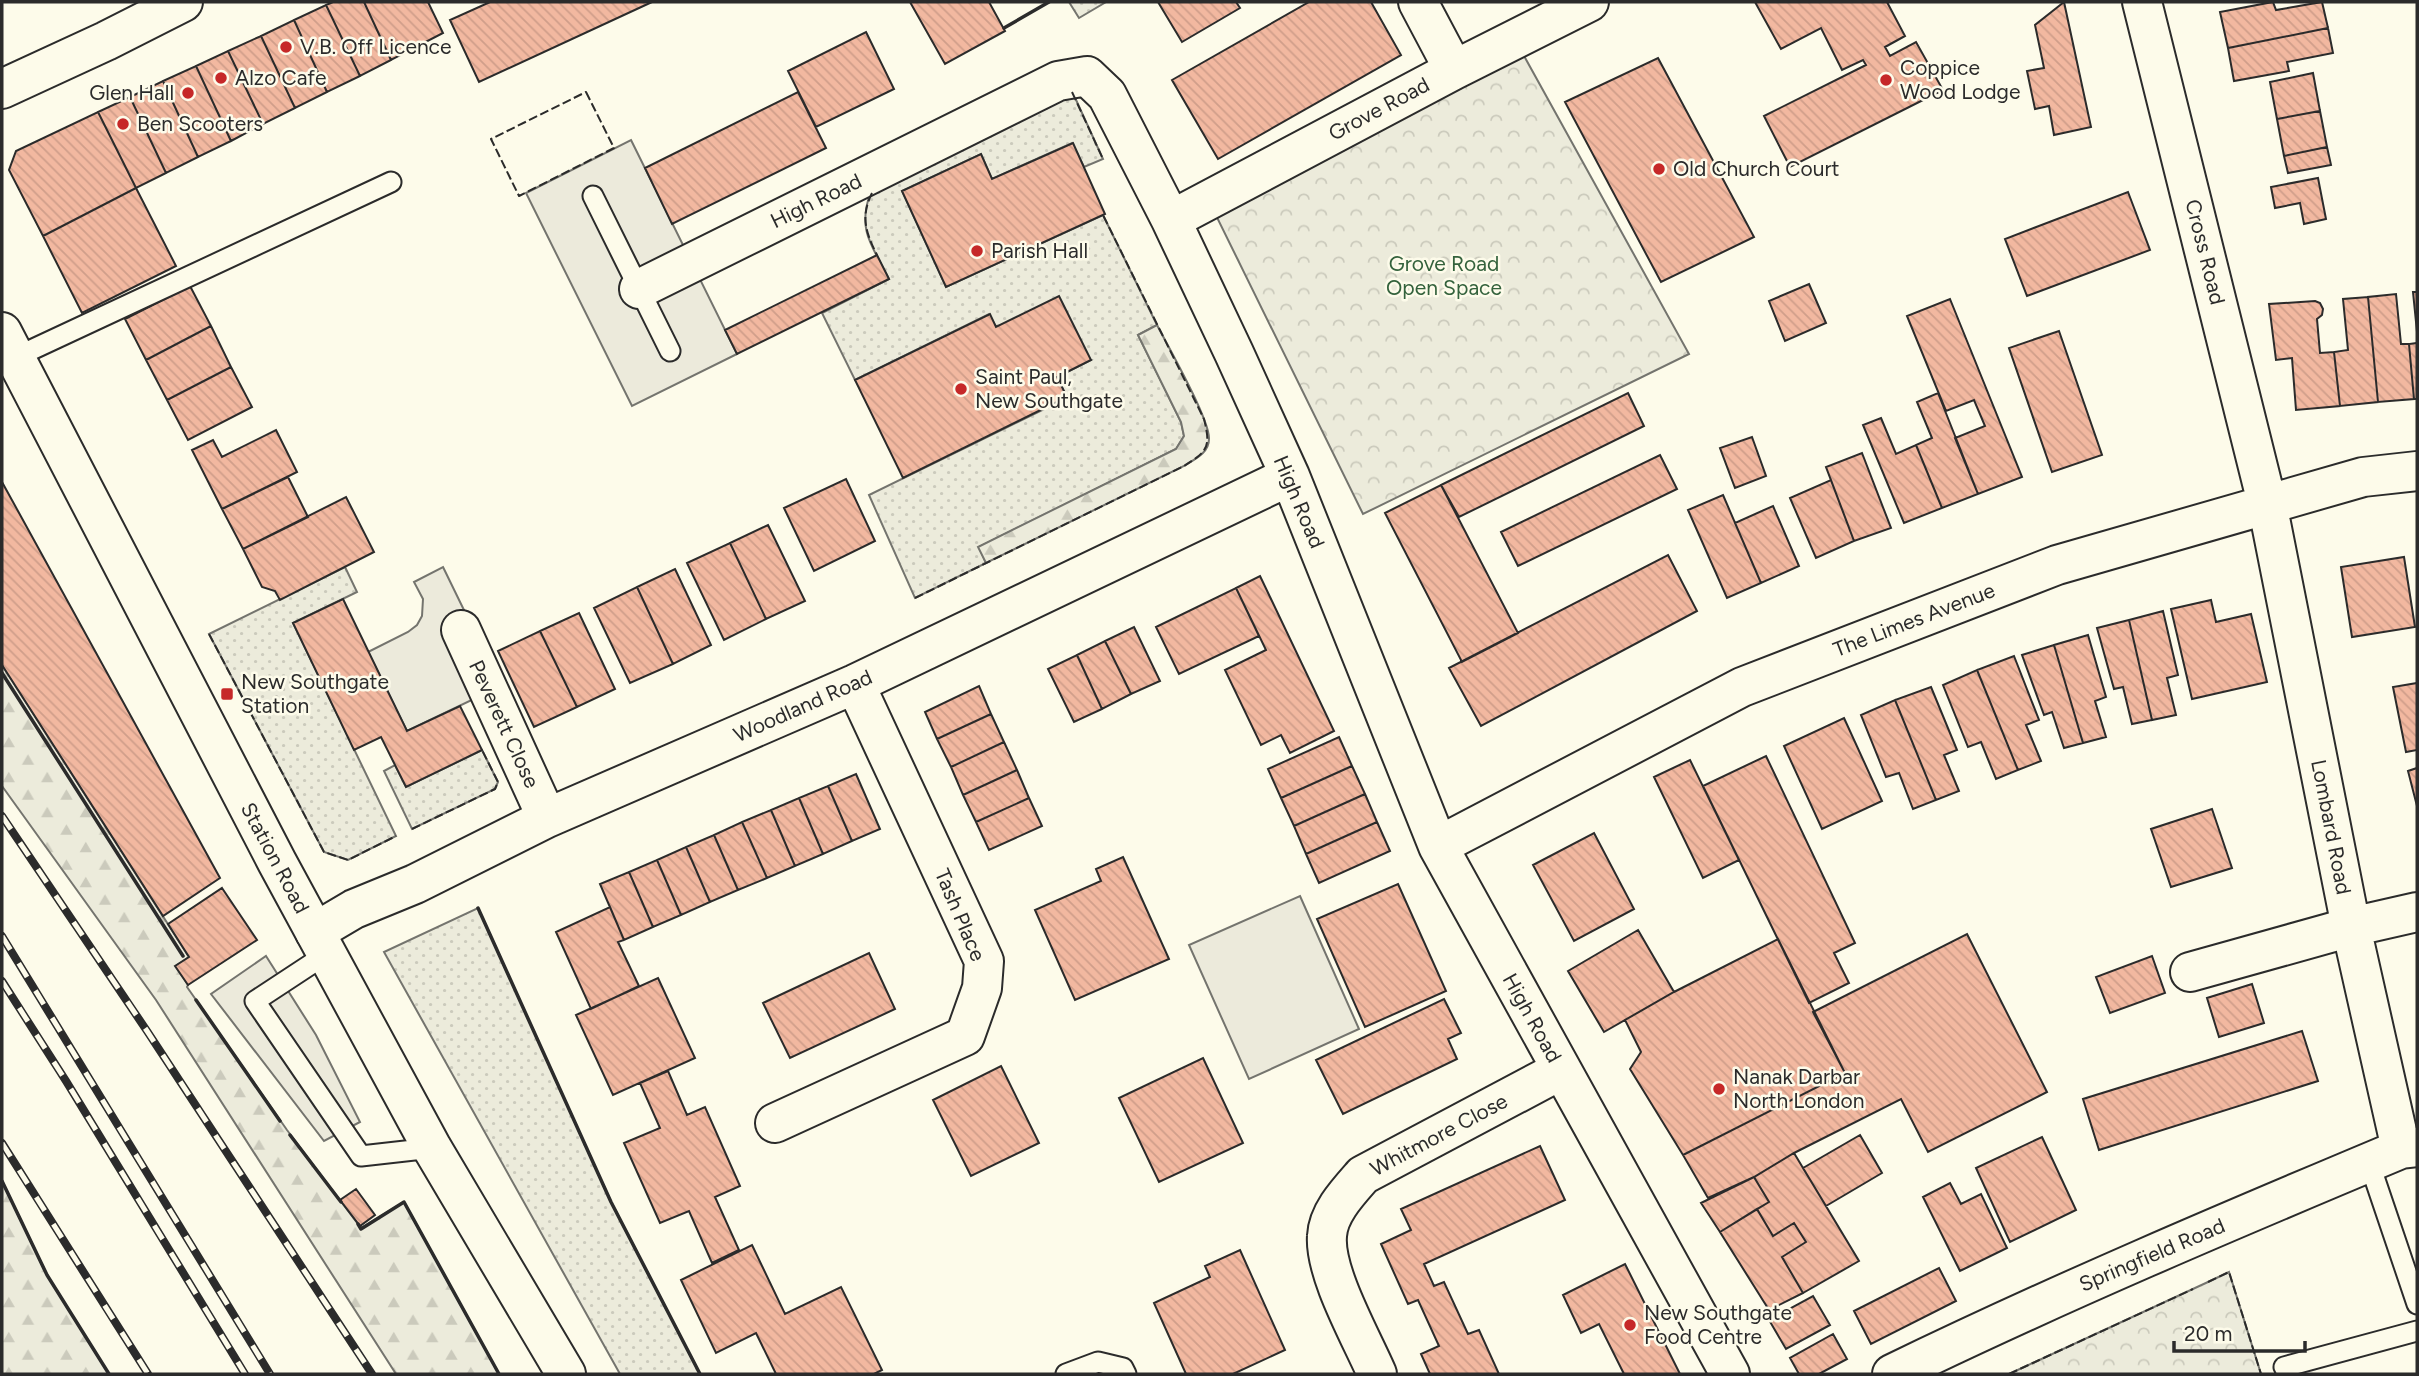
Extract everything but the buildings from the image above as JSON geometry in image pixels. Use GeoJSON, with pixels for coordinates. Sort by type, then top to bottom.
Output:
{"type":"FeatureCollection","features":[{"type":"Feature","properties":{"kind":"street"},"geometry":{"type":"LineString","coordinates":[[2,89],[183,2]]}},
{"type":"Feature","properties":{"kind":"street"},"geometry":{"type":"LineString","coordinates":[[1418,2],[1454,70]]}},
{"type":"Feature","properties":{"kind":"street","name":"Grove Road"},"geometry":{"type":"LineString","coordinates":[[1171,220],[1588,2]]}},
{"type":"Feature","properties":{"kind":"street","name":"Cross Road"},"geometry":{"type":"LineString","coordinates":[[2142,2],[2267,503]]}},
{"type":"Feature","properties":{"kind":"street","name":"High Road"},"geometry":{"type":"LineString","coordinates":[[639,289],[1058,82],[1087,76],[1107,95],[1171,220],[1290,476],[1438,846],[1730,1374]]}},
{"type":"Feature","properties":{"kind":"street","name":"Station Road"},"geometry":{"type":"LineString","coordinates":[[8,345],[432,1148],[566,1374]]}},
{"type":"Feature","properties":{"kind":"street","name":"The Limes Avenue"},"geometry":{"type":"LineString","coordinates":[[1438,846],[1742,687],[2057,565],[2362,477],[2417,471]]}},
{"type":"Feature","properties":{"kind":"street","name":"Woodland Road"},"geometry":{"type":"LineString","coordinates":[[321,942],[354,909],[415,884],[547,818],[855,684],[1290,476]]}},
{"type":"Feature","properties":{"kind":"street","name":"Lombard Road"},"geometry":{"type":"LineString","coordinates":[[2267,503],[2396,1153]]}},
{"type":"Feature","properties":{"kind":"street","name":"Peverett Close"},"geometry":{"type":"LineString","coordinates":[[461,629],[547,818]]}},
{"type":"Feature","properties":{"kind":"street","name":"Tash Place"},"geometry":{"type":"LineString","coordinates":[[775,1123],[965,1036],[982,988],[984,961],[855,684]]}},
{"type":"Feature","properties":{"kind":"street"},"geometry":{"type":"LineString","coordinates":[[2190,972],[2351,927],[2417,912]]}},
{"type":"Feature","properties":{"kind":"street","name":"Whitmore Close"},"geometry":{"type":"LineString","coordinates":[[1377,1374],[1333,1277],[1327,1235],[1339,1202],[1363,1175],[1560,1070]]}},
{"type":"Feature","properties":{"kind":"street","name":"Springfield Road"},"geometry":{"type":"LineString","coordinates":[[1892,1374],[2045,1301],[2396,1153]]}},
{"type":"Feature","properties":{"kind":"lane"},"geometry":{"type":"LineString","coordinates":[[8,345],[391,182]]}},
{"type":"Feature","properties":{"kind":"lane"},"geometry":{"type":"LineString","coordinates":[[593,197],[670,351]]}},
{"type":"Feature","properties":{"kind":"lane"},"geometry":{"type":"LineString","coordinates":[[321,942],[255,1001],[361,1156],[432,1148]]}},
{"type":"Feature","properties":{"kind":"lane"},"geometry":{"type":"LineString","coordinates":[[2396,1153],[2417,1304]]}},
{"type":"Feature","properties":{"kind":"lane"},"geometry":{"type":"LineString","coordinates":[[2284,1367],[2417,1331]]}},
{"type":"Feature","properties":{"kind":"lane"},"geometry":{"type":"LineString","coordinates":[[1066,1374],[1098,1362],[1123,1368],[1126,1374]]}},
{"type":"Feature","properties":{"kind":"green space"},"geometry":{"type":"Polygon","coordinates":[[[1069,2],[1106,2],[1079,18],[1069,2]]]}},
{"type":"Feature","properties":{"kind":"green space","name":"Grove Road Open Space"},"geometry":{"type":"Polygon","coordinates":[[[1513,36],[1689,354],[1363,514],[1203,189],[1513,36]]]}},
{"type":"Feature","properties":{"kind":"green space"},"geometry":{"type":"Polygon","coordinates":[[[1072,91],[1103,159],[1084,167],[1072,143],[992,179],[981,154],[902,191],[946,287],[1103,215],[1157,325],[1138,335],[1181,422],[1184,436],[1176,449],[979,547],[986,563],[915,598],[869,495],[1067,398],[1057,377],[1091,360],[996,327],[989,314],[855,380],[822,313],[889,279],[866,229],[866,207],[870,194],[1072,91]]]}},
{"type":"Feature","properties":{"kind":"green space"},"geometry":{"type":"Polygon","coordinates":[[[1157,325],[1203,416],[1208,430],[1207,448],[1184,466],[986,563],[978,547],[1176,449],[1184,436],[1181,422],[1138,335],[1157,325]]]}},
{"type":"Feature","properties":{"kind":"green space"},"geometry":{"type":"Polygon","coordinates":[[[345,567],[357,592],[293,623],[396,836],[348,860],[324,852],[209,634],[345,567]]]}},
{"type":"Feature","properties":{"kind":"green space"},"geometry":{"type":"Polygon","coordinates":[[[2,665],[189,957],[176,966],[187,987],[287,1130],[361,1228],[404,1202],[499,1374],[396,1374],[156,1000],[2,786],[2,665]]]}},
{"type":"Feature","properties":{"kind":"green space"},"geometry":{"type":"Polygon","coordinates":[[[482,750],[498,782],[495,789],[412,829],[384,771],[395,765],[406,787],[482,750]]]}},
{"type":"Feature","properties":{"kind":"green space"},"geometry":{"type":"Polygon","coordinates":[[[478,908],[611,1202],[700,1374],[620,1374],[384,952],[478,908]]]}},
{"type":"Feature","properties":{"kind":"green space"},"geometry":{"type":"Polygon","coordinates":[[[2,1181],[47,1275],[109,1374],[2,1374],[2,1181]]]}},
{"type":"Feature","properties":{"kind":"green space"},"geometry":{"type":"Polygon","coordinates":[[[2229,1272],[2261,1374],[2009,1374],[2208,1282],[2229,1272]]]}},
{"type":"Feature","properties":{"kind":"shaded area"},"geometry":{"type":"Polygon","coordinates":[[[631,140],[737,354],[632,406],[526,193],[631,140]]]}},
{"type":"Feature","properties":{"kind":"shaded area"},"geometry":{"type":"Polygon","coordinates":[[[443,567],[501,686],[407,731],[368,652],[417,625],[422,616],[423,599],[414,582],[443,567]]]}},
{"type":"Feature","properties":{"kind":"shaded area"},"geometry":{"type":"Polygon","coordinates":[[[1300,896],[1359,1029],[1249,1079],[1189,945],[1300,896]]]}},
{"type":"Feature","properties":{"kind":"shaded area"},"geometry":{"type":"Polygon","coordinates":[[[266,956],[316,1035],[360,1122],[324,1141],[211,994],[266,956]]]}},
{"type":"Feature","properties":{"kind":"railway"},"geometry":{"type":"LineString","coordinates":[[2,816],[372,1374]]}},
{"type":"Feature","properties":{"kind":"railway"},"geometry":{"type":"LineString","coordinates":[[2,936],[270,1374]]}},
{"type":"Feature","properties":{"kind":"railway"},"geometry":{"type":"LineString","coordinates":[[2,981],[245,1374]]}},
{"type":"Feature","properties":{"kind":"railway"},"geometry":{"type":"LineString","coordinates":[[2,1143],[148,1374]]}},
{"type":"Feature","properties":{"kind":"fence"},"geometry":{"type":"LineString","coordinates":[[586,92],[614,148],[519,196],[491,139],[586,92]]}},
{"type":"Feature","properties":{"kind":"fence"},"geometry":{"type":"LineString","coordinates":[[1072,92],[1103,159]]}},
{"type":"Feature","properties":{"kind":"fence"},"geometry":{"type":"LineString","coordinates":[[872,193],[865,217],[877,255]]}},
{"type":"Feature","properties":{"kind":"fence"},"geometry":{"type":"LineString","coordinates":[[915,598],[1184,466],[1206,447],[1204,419],[1103,215]]}},
{"type":"Feature","properties":{"kind":"fence"},"geometry":{"type":"LineString","coordinates":[[209,634],[324,852],[348,860],[396,836]]}},
{"type":"Feature","properties":{"kind":"fence"},"geometry":{"type":"LineString","coordinates":[[412,829],[495,789],[498,782],[482,750]]}},
{"type":"Feature","properties":{"kind":"fence"},"geometry":{"type":"LineString","coordinates":[[2208,1282],[2229,1272],[2261,1374]]}},
{"type":"Feature","properties":{"kind":"fence"},"geometry":{"type":"LineString","coordinates":[[2009,1374],[2193,1289]]}},
{"type":"Feature","properties":{"kind":"wall"},"geometry":{"type":"LineString","coordinates":[[1004,28],[1049,2]]}},
{"type":"Feature","properties":{"kind":"wall"},"geometry":{"type":"LineString","coordinates":[[2,673],[183,956]]}},
{"type":"Feature","properties":{"kind":"wall"},"geometry":{"type":"LineString","coordinates":[[478,908],[611,1202],[700,1374]]}},
{"type":"Feature","properties":{"kind":"wall"},"geometry":{"type":"LineString","coordinates":[[196,1000],[280,1121]]}},
{"type":"Feature","properties":{"kind":"wall"},"geometry":{"type":"LineString","coordinates":[[290,1135],[341,1202]]}},
{"type":"Feature","properties":{"kind":"wall"},"geometry":{"type":"LineString","coordinates":[[2,1181],[47,1275],[109,1374]]}},
{"type":"Feature","properties":{"kind":"wall"},"geometry":{"type":"LineString","coordinates":[[358,1224],[361,1229],[404,1202],[499,1374]]}},
{"type":"Feature","properties":{"kind":"place","name":"V.B. Off Licence"},"geometry":{"type":"Point","coordinates":[286,47]}},
{"type":"Feature","properties":{"kind":"place","name":"Alzo Cafe"},"geometry":{"type":"Point","coordinates":[221,78]}},
{"type":"Feature","properties":{"kind":"place","name":"Coppice Wood Lodge"},"geometry":{"type":"Point","coordinates":[1886,80]}},
{"type":"Feature","properties":{"kind":"place","name":"Glen Hall"},"geometry":{"type":"Point","coordinates":[188,93]}},
{"type":"Feature","properties":{"kind":"place","name":"Ben Scooters"},"geometry":{"type":"Point","coordinates":[123,124]}},
{"type":"Feature","properties":{"kind":"place","name":"Old Church Court"},"geometry":{"type":"Point","coordinates":[1659,169]}},
{"type":"Feature","properties":{"kind":"place","name":"Parish Hall"},"geometry":{"type":"Point","coordinates":[977,251]}},
{"type":"Feature","properties":{"kind":"place","name":"Saint Paul, New Southgate"},"geometry":{"type":"Point","coordinates":[961,389]}},
{"type":"Feature","properties":{"kind":"place","name":"New Southgate Station"},"geometry":{"type":"Point","coordinates":[227,694]}},
{"type":"Feature","properties":{"kind":"place","name":"Nanak Darbar North London"},"geometry":{"type":"Point","coordinates":[1719,1089]}},
{"type":"Feature","properties":{"kind":"place","name":"New Southgate Food Centre"},"geometry":{"type":"Point","coordinates":[1630,1325]}}]}
